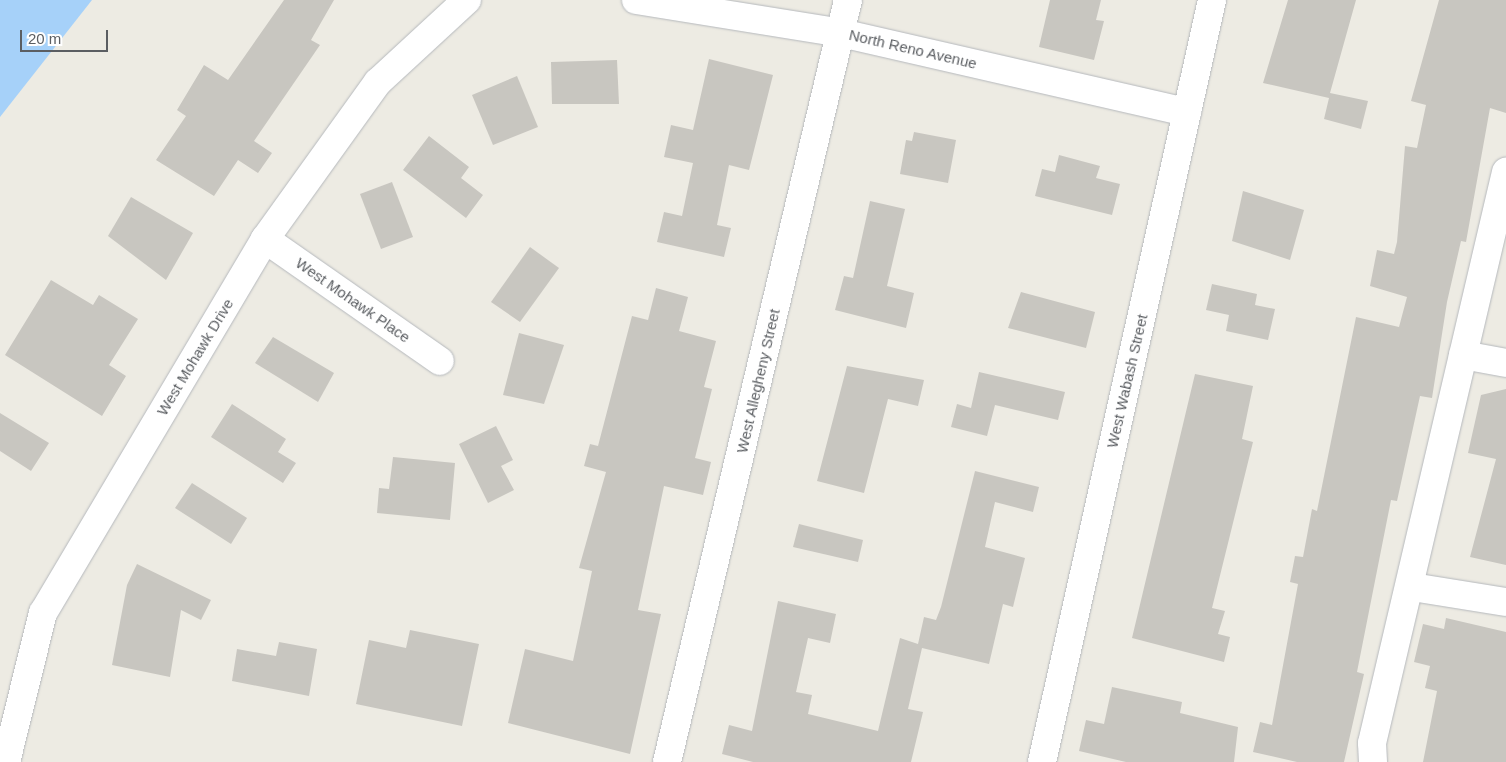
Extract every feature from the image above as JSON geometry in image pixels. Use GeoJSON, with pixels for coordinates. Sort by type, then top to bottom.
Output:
{"type":"FeatureCollection","features":[{"type":"Feature","properties":{"kind":"street","name":"West Mohawk Drive"},"geometry":{"type":"LineString","coordinates":[[6,762],[43,613],[265,239],[378,82],[467,0]]}},
{"type":"Feature","properties":{"kind":"street","name":"North Reno Avenue"},"geometry":{"type":"LineString","coordinates":[[636,0],[841,33],[1187,112]]}},
{"type":"Feature","properties":{"kind":"street","name":"West Allegheny Street"},"geometry":{"type":"LineString","coordinates":[[667,762],[848,0]]}},
{"type":"Feature","properties":{"kind":"street","name":"West Wabash Street"},"geometry":{"type":"LineString","coordinates":[[1042,762],[1212,0]]}},
{"type":"Feature","properties":{"kind":"street"},"geometry":{"type":"LineString","coordinates":[[1373,762],[1372,743],[1412,587],[1463,354],[1506,172]]}},
{"type":"Feature","properties":{"kind":"street","name":"West Mohawk Place"},"geometry":{"type":"LineString","coordinates":[[265,239],[440,361]]}},
{"type":"Feature","properties":{"kind":"street"},"geometry":{"type":"LineString","coordinates":[[1463,354],[1506,363]]}},
{"type":"Feature","properties":{"kind":"street"},"geometry":{"type":"LineString","coordinates":[[1412,587],[1506,602]]}},
{"type":"Feature","properties":{"kind":"water"},"geometry":{"type":"Polygon","coordinates":[[[0,0],[92,0],[0,117],[0,0]]]}},
{"type":"Feature","properties":{"kind":"building"},"geometry":{"type":"Polygon","coordinates":[[[284,0],[334,0],[311,40],[320,45],[254,141],[272,153],[258,173],[238,160],[214,196],[156,160],[186,116],[177,110],[204,65],[228,80],[284,0]]]}},
{"type":"Feature","properties":{"kind":"building"},"geometry":{"type":"Polygon","coordinates":[[[1050,0],[1101,0],[1096,20],[1104,21],[1094,60],[1039,47],[1050,0]]]}},
{"type":"Feature","properties":{"kind":"building"},"geometry":{"type":"Polygon","coordinates":[[[1288,0],[1356,0],[1330,93],[1368,101],[1361,129],[1324,119],[1329,98],[1263,83],[1288,0]]]}},
{"type":"Feature","properties":{"kind":"building"},"geometry":{"type":"Polygon","coordinates":[[[1439,0],[1506,0],[1506,113],[1490,108],[1466,242],[1461,241],[1447,302],[1432,398],[1420,396],[1397,501],[1391,500],[1357,672],[1364,674],[1344,762],[1297,762],[1253,752],[1260,722],[1272,725],[1298,584],[1290,582],[1295,556],[1303,557],[1312,509],[1317,511],[1356,317],[1399,327],[1407,297],[1370,286],[1377,250],[1394,254],[1397,242],[1405,146],[1417,148],[1426,105],[1411,101],[1439,0]]]}},
{"type":"Feature","properties":{"kind":"building"},"geometry":{"type":"Polygon","coordinates":[[[709,59],[773,75],[749,170],[729,165],[717,225],[731,228],[724,257],[657,242],[664,212],[682,216],[693,163],[664,157],[671,125],[693,130],[709,59]]]}},
{"type":"Feature","properties":{"kind":"building"},"geometry":{"type":"Polygon","coordinates":[[[617,60],[619,104],[552,104],[551,62],[617,60]]]}},
{"type":"Feature","properties":{"kind":"building"},"geometry":{"type":"Polygon","coordinates":[[[517,76],[538,127],[493,145],[472,95],[517,76]]]}},
{"type":"Feature","properties":{"kind":"building"},"geometry":{"type":"Polygon","coordinates":[[[914,132],[956,140],[948,183],[900,174],[906,140],[912,141],[914,132]]]}},
{"type":"Feature","properties":{"kind":"building"},"geometry":{"type":"Polygon","coordinates":[[[429,136],[469,167],[461,178],[483,195],[466,218],[403,170],[429,136]]]}},
{"type":"Feature","properties":{"kind":"building"},"geometry":{"type":"Polygon","coordinates":[[[1059,155],[1100,166],[1096,178],[1120,184],[1112,215],[1035,196],[1042,169],[1055,172],[1059,155]]]}},
{"type":"Feature","properties":{"kind":"building"},"geometry":{"type":"Polygon","coordinates":[[[392,182],[413,237],[381,249],[360,194],[392,182]]]}},
{"type":"Feature","properties":{"kind":"building"},"geometry":{"type":"Polygon","coordinates":[[[1243,191],[1304,210],[1290,260],[1232,241],[1243,191]]]}},
{"type":"Feature","properties":{"kind":"building"},"geometry":{"type":"Polygon","coordinates":[[[131,197],[193,233],[166,280],[108,236],[131,197]]]}},
{"type":"Feature","properties":{"kind":"building"},"geometry":{"type":"Polygon","coordinates":[[[870,201],[905,209],[887,286],[914,293],[906,328],[835,310],[844,276],[853,278],[870,201]]]}},
{"type":"Feature","properties":{"kind":"building"},"geometry":{"type":"Polygon","coordinates":[[[530,247],[559,268],[520,322],[491,302],[530,247]]]}},
{"type":"Feature","properties":{"kind":"building"},"geometry":{"type":"Polygon","coordinates":[[[51,280],[93,305],[99,295],[138,319],[109,365],[126,376],[102,416],[5,355],[51,280]]]}},
{"type":"Feature","properties":{"kind":"building"},"geometry":{"type":"Polygon","coordinates":[[[1212,284],[1257,294],[1255,305],[1275,309],[1268,340],[1226,331],[1229,315],[1206,310],[1212,284]]]}},
{"type":"Feature","properties":{"kind":"building"},"geometry":{"type":"Polygon","coordinates":[[[656,288],[688,297],[679,331],[716,341],[704,387],[712,389],[695,458],[711,462],[703,495],[664,486],[638,610],[661,614],[630,754],[508,723],[525,649],[573,661],[592,571],[579,568],[606,472],[584,466],[590,444],[598,446],[632,316],[648,320],[656,288]]]}},
{"type":"Feature","properties":{"kind":"building"},"geometry":{"type":"Polygon","coordinates":[[[1021,292],[1095,312],[1086,348],[1008,328],[1021,292]]]}},
{"type":"Feature","properties":{"kind":"building"},"geometry":{"type":"Polygon","coordinates":[[[519,333],[564,345],[544,404],[503,395],[519,333]]]}},
{"type":"Feature","properties":{"kind":"building"},"geometry":{"type":"Polygon","coordinates":[[[273,337],[334,373],[318,402],[255,363],[273,337]]]}},
{"type":"Feature","properties":{"kind":"building"},"geometry":{"type":"Polygon","coordinates":[[[847,366],[924,380],[918,406],[888,399],[864,493],[817,481],[847,366]]]}},
{"type":"Feature","properties":{"kind":"building"},"geometry":{"type":"Polygon","coordinates":[[[979,372],[1065,392],[1058,420],[995,405],[987,436],[951,427],[957,404],[971,408],[979,372]]]}},
{"type":"Feature","properties":{"kind":"building"},"geometry":{"type":"Polygon","coordinates":[[[1195,374],[1253,386],[1242,439],[1253,442],[1212,608],[1225,611],[1218,634],[1230,637],[1224,662],[1132,638],[1195,374]]]}},
{"type":"Feature","properties":{"kind":"building"},"geometry":{"type":"Polygon","coordinates":[[[1506,389],[1506,565],[1470,557],[1496,459],[1468,453],[1481,395],[1506,389]]]}},
{"type":"Feature","properties":{"kind":"building"},"geometry":{"type":"Polygon","coordinates":[[[232,404],[286,439],[278,452],[296,463],[283,483],[211,437],[232,404]]]}},
{"type":"Feature","properties":{"kind":"building"},"geometry":{"type":"Polygon","coordinates":[[[0,413],[49,443],[31,471],[0,451],[0,413]]]}},
{"type":"Feature","properties":{"kind":"building"},"geometry":{"type":"Polygon","coordinates":[[[496,426],[513,460],[501,466],[514,490],[488,503],[459,444],[496,426]]]}},
{"type":"Feature","properties":{"kind":"building"},"geometry":{"type":"Polygon","coordinates":[[[393,457],[455,463],[450,520],[377,513],[379,488],[389,489],[393,457]]]}},
{"type":"Feature","properties":{"kind":"building"},"geometry":{"type":"Polygon","coordinates":[[[975,471],[1039,487],[1033,512],[995,502],[985,547],[1025,558],[1013,607],[1003,604],[989,664],[922,648],[908,709],[923,712],[911,762],[753,762],[722,754],[729,725],[752,731],[778,601],[836,614],[830,643],[808,638],[796,692],[812,695],[808,714],[878,731],[900,638],[918,644],[924,617],[936,620],[941,607],[975,471]]]}},
{"type":"Feature","properties":{"kind":"building"},"geometry":{"type":"Polygon","coordinates":[[[192,483],[247,518],[231,544],[175,508],[192,483]]]}},
{"type":"Feature","properties":{"kind":"building"},"geometry":{"type":"Polygon","coordinates":[[[799,524],[863,540],[858,562],[793,547],[799,524]]]}},
{"type":"Feature","properties":{"kind":"building"},"geometry":{"type":"Polygon","coordinates":[[[137,564],[211,600],[201,620],[181,610],[170,677],[112,665],[127,585],[137,564]]]}},
{"type":"Feature","properties":{"kind":"building"},"geometry":{"type":"Polygon","coordinates":[[[1446,618],[1506,632],[1506,762],[1423,762],[1437,691],[1425,688],[1430,666],[1414,662],[1423,624],[1444,629],[1446,618]]]}},
{"type":"Feature","properties":{"kind":"building"},"geometry":{"type":"Polygon","coordinates":[[[410,630],[479,644],[462,726],[356,704],[369,640],[406,648],[410,630]]]}},
{"type":"Feature","properties":{"kind":"building"},"geometry":{"type":"Polygon","coordinates":[[[279,642],[317,649],[309,696],[232,681],[237,649],[276,656],[279,642]]]}},
{"type":"Feature","properties":{"kind":"building"},"geometry":{"type":"Polygon","coordinates":[[[1112,687],[1182,702],[1180,713],[1238,727],[1234,762],[1126,762],[1079,751],[1086,720],[1104,724],[1112,687]]]}}]}
